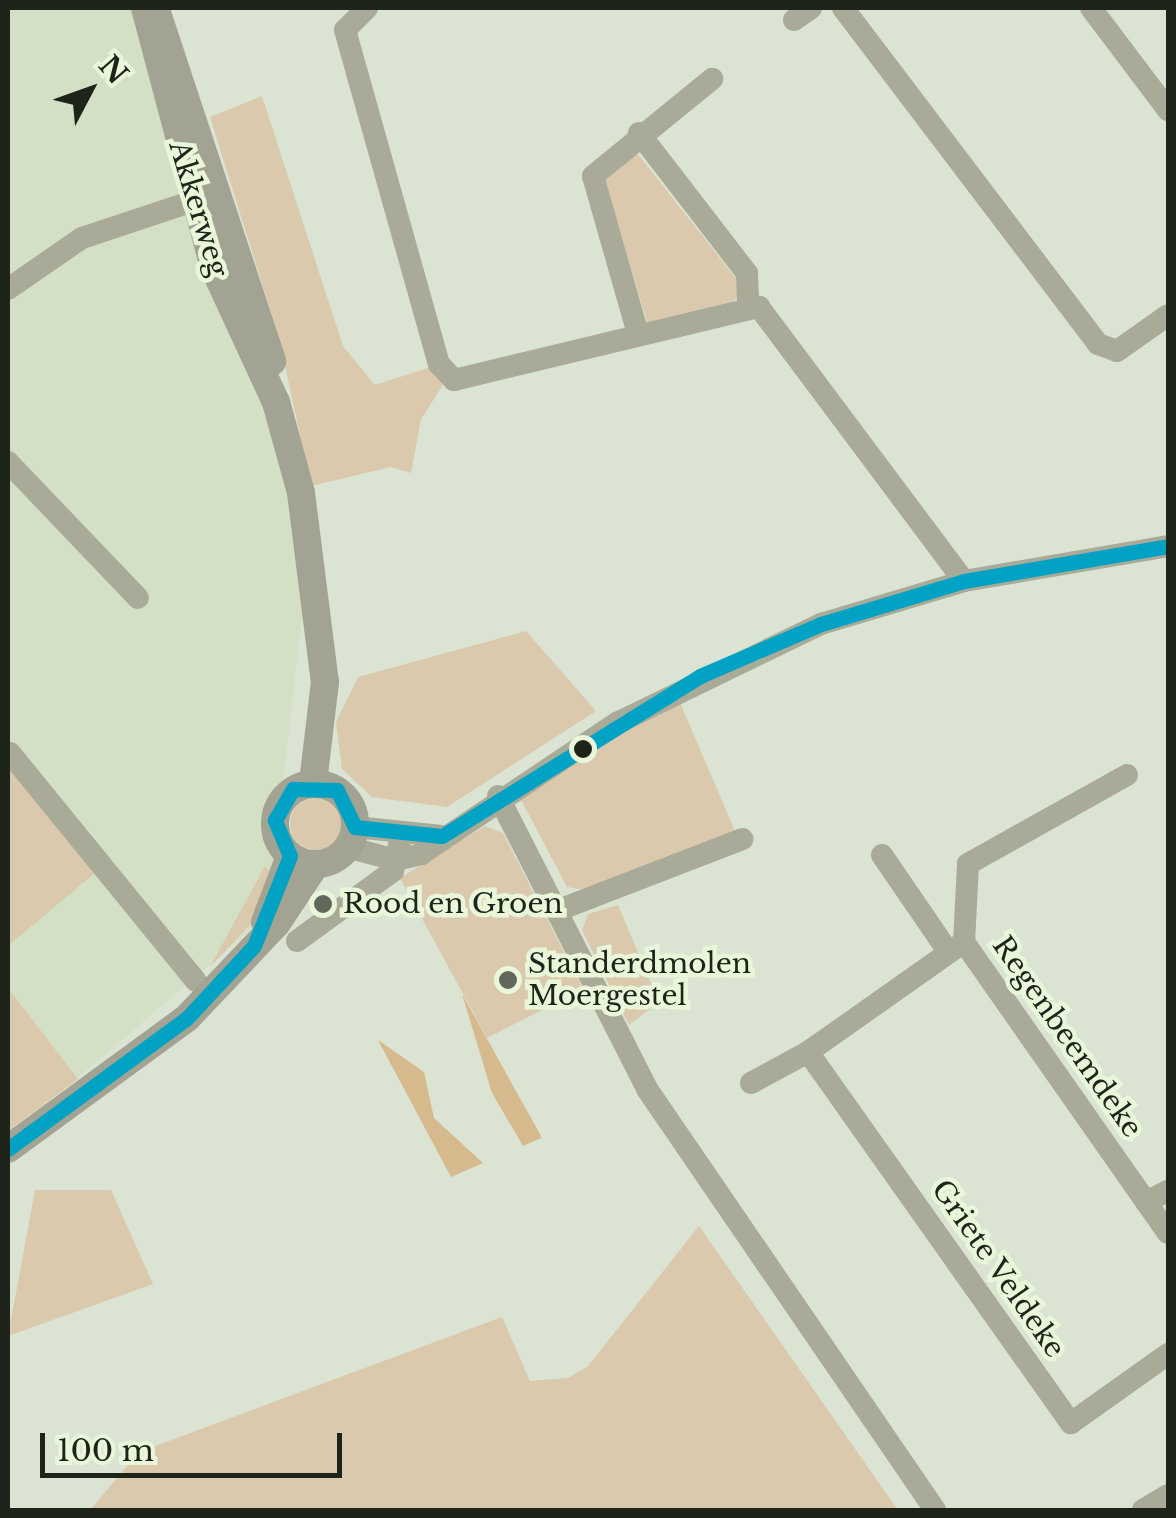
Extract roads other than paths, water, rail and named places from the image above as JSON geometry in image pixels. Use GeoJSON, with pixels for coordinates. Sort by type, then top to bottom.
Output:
{"type":"FeatureCollection","features":[{"type":"Feature","properties":{"kind":"main road","name":"Akkerweg"},"geometry":{"type":"LineString","coordinates":[[146,8],[276,402],[316,572],[325,787],[351,837]]}},
{"type":"Feature","properties":{"kind":"main road","name":"Akkerweg"},"geometry":{"type":"LineString","coordinates":[[154,8],[207,196]]}},
{"type":"Feature","properties":{"kind":"main road"},"geometry":{"type":"LineString","coordinates":[[303,860],[275,832],[276,810],[325,787]]}},
{"type":"Feature","properties":{"kind":"main road"},"geometry":{"type":"LineString","coordinates":[[8,1150],[187,1018],[254,946],[303,860],[351,837]]}},
{"type":"Feature","properties":{"kind":"street"},"geometry":{"type":"LineString","coordinates":[[367,8],[345,30],[438,364],[454,380],[748,304],[768,314],[964,580]]}},
{"type":"Feature","properties":{"kind":"street"},"geometry":{"type":"LineString","coordinates":[[843,8],[1098,344],[1117,352],[1168,315]]}},
{"type":"Feature","properties":{"kind":"street"},"geometry":{"type":"LineString","coordinates":[[1092,8],[1168,110]]}},
{"type":"Feature","properties":{"kind":"street"},"geometry":{"type":"LineString","coordinates":[[638,334],[593,176],[639,133],[712,80]]}},
{"type":"Feature","properties":{"kind":"street"},"geometry":{"type":"LineString","coordinates":[[639,133],[747,273],[748,304]]}},
{"type":"Feature","properties":{"kind":"street"},"geometry":{"type":"LineString","coordinates":[[8,290],[82,238],[207,196]]}},
{"type":"Feature","properties":{"kind":"street"},"geometry":{"type":"LineString","coordinates":[[8,462],[138,598]]}},
{"type":"Feature","properties":{"kind":"street"},"geometry":{"type":"LineString","coordinates":[[351,837],[399,848],[442,836],[498,796],[700,676],[821,624],[964,580],[1168,546]]}},
{"type":"Feature","properties":{"kind":"street"},"geometry":{"type":"LineString","coordinates":[[10,753],[196,980]]}},
{"type":"Feature","properties":{"kind":"street","name":"Regenbeemdeke"},"geometry":{"type":"LineString","coordinates":[[955,946],[968,864],[1128,775]]}},
{"type":"Feature","properties":{"kind":"street"},"geometry":{"type":"LineString","coordinates":[[498,796],[647,1089],[935,1510]]}},
{"type":"Feature","properties":{"kind":"street"},"geometry":{"type":"LineString","coordinates":[[556,911],[743,839]]}},
{"type":"Feature","properties":{"kind":"street"},"geometry":{"type":"LineString","coordinates":[[296,941],[380,883],[399,848]]}},
{"type":"Feature","properties":{"kind":"street","name":"Regenbeemdeke"},"geometry":{"type":"LineString","coordinates":[[882,855],[955,946],[1168,1233]]}},
{"type":"Feature","properties":{"kind":"street"},"geometry":{"type":"LineString","coordinates":[[751,1083],[808,1052],[955,946]]}},
{"type":"Feature","properties":{"kind":"street","name":"Griete Veldeke"},"geometry":{"type":"LineString","coordinates":[[808,1052],[1071,1423],[1168,1354]]}},
{"type":"Feature","properties":{"kind":"street"},"geometry":{"type":"LineString","coordinates":[[1146,1202],[1168,1190]]}},
{"type":"Feature","properties":{"kind":"street"},"geometry":{"type":"LineString","coordinates":[[1143,1510],[1168,1495]]}},
{"type":"Feature","properties":{"kind":"place","name":"Rood en Groen"},"geometry":{"type":"Point","coordinates":[323,904]}},
{"type":"Feature","properties":{"kind":"place","name":"Standerdmolen Moergestel"},"geometry":{"type":"Point","coordinates":[508,980]}}]}
